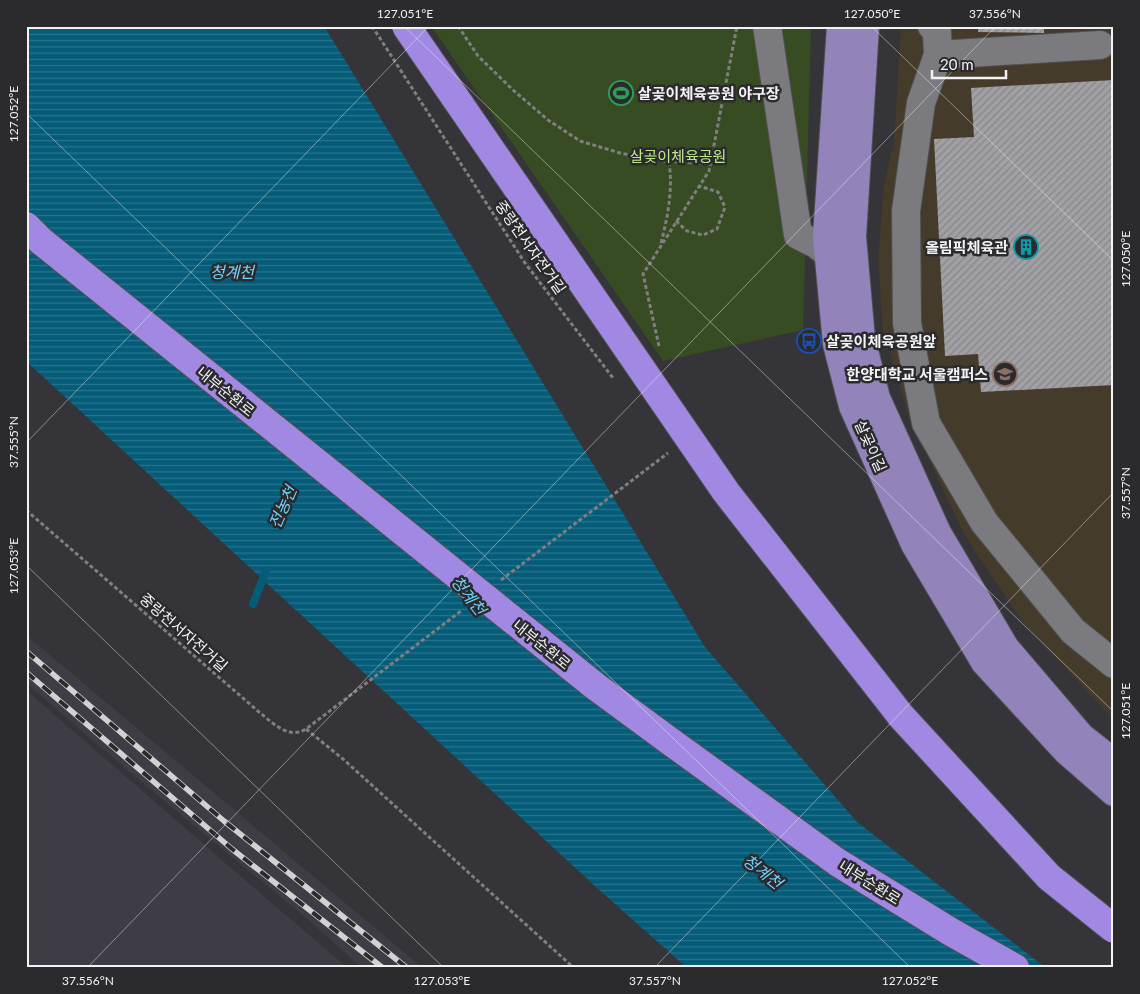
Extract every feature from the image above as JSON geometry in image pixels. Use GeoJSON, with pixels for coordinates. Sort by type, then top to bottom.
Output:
{"type":"FeatureCollection","features":[{"type":"Feature","properties":{"kind":"highway"},"geometry":{"type":"LineString","coordinates":[[406,26],[726,492],[901,716],[1049,877],[1114,929]]}},
{"type":"Feature","properties":{"kind":"highway","name":"내부순환로"},"geometry":{"type":"LineString","coordinates":[[26,226],[64,260],[595,686],[837,862],[951,932],[1015,968]]}},
{"type":"Feature","properties":{"kind":"main road","name":"살곶이길"},"geometry":{"type":"LineString","coordinates":[[841,26],[828,237],[837,344],[853,406],[915,544],[985,662],[1067,751],[1114,792]]}},
{"type":"Feature","properties":{"kind":"main road","name":"살곶이길"},"geometry":{"type":"LineString","coordinates":[[865,26],[852,237],[861,339],[876,398],[937,533],[1005,648],[1081,737],[1114,763]]}},
{"type":"Feature","properties":{"kind":"lane"},"geometry":{"type":"LineString","coordinates":[[767,26],[798,235],[816,244],[829,254]]}},
{"type":"Feature","properties":{"kind":"lane"},"geometry":{"type":"LineString","coordinates":[[932,26],[937,32],[938,55],[921,103],[906,211],[907,323],[926,423],[984,522],[1073,631],[1114,664]]}},
{"type":"Feature","properties":{"kind":"lane"},"geometry":{"type":"LineString","coordinates":[[938,55],[1100,45]]}},
{"type":"Feature","properties":{"kind":"path","name":"중랑천서자전거길"},"geometry":{"type":"LineString","coordinates":[[372,26],[525,263],[616,381]]}},
{"type":"Feature","properties":{"kind":"path"},"geometry":{"type":"LineString","coordinates":[[458,26],[478,56],[513,90],[548,120],[580,141],[620,153],[670,162],[710,164]]}},
{"type":"Feature","properties":{"kind":"path"},"geometry":{"type":"LineString","coordinates":[[660,351],[643,274],[709,170],[737,26]]}},
{"type":"Feature","properties":{"kind":"path"},"geometry":{"type":"LineString","coordinates":[[659,248],[666,223],[671,176],[670,162]]}},
{"type":"Feature","properties":{"kind":"path"},"geometry":{"type":"LineString","coordinates":[[676,221],[688,231],[703,235],[717,228],[725,207],[718,192],[699,186]]}},
{"type":"Feature","properties":{"kind":"path"},"geometry":{"type":"LineString","coordinates":[[650,466],[670,451]]}},
{"type":"Feature","properties":{"kind":"path","name":"중랑천서자전거길"},"geometry":{"type":"LineString","coordinates":[[26,510],[272,722],[291,733],[306,729]]}},
{"type":"Feature","properties":{"kind":"path"},"geometry":{"type":"LineString","coordinates":[[334,707],[306,729],[343,758],[574,968]]}},
{"type":"Feature","properties":{"kind":"shaded area","name":"한양대학교 서울캠퍼스"},"geometry":{"type":"Polygon","coordinates":[[[901,26],[1114,26],[1114,720],[1022,621],[965,536],[909,417],[883,330],[878,261],[884,185],[894,142],[901,26]]]}},
{"type":"Feature","properties":{"kind":"shaded area"},"geometry":{"type":"Polygon","coordinates":[[[26,635],[423,968],[362,968],[306,918],[140,781],[26,683],[26,635]]]}},
{"type":"Feature","properties":{"kind":"shaded area"},"geometry":{"type":"Polygon","coordinates":[[[26,690],[267,899],[348,968],[26,968],[26,690]]]}},
{"type":"Feature","properties":{"kind":"green space","name":"살곶이체육공원"},"geometry":{"type":"Polygon","coordinates":[[[431,26],[811,26],[803,330],[663,361],[431,26]]]}},
{"type":"Feature","properties":{"kind":"water","name":"청계천"},"geometry":{"type":"Polygon","coordinates":[[[26,26],[324,26],[705,647],[857,822],[1046,968],[687,968],[596,887],[26,361],[26,26]]]}},
{"type":"Feature","properties":{"kind":"building"},"geometry":{"type":"Polygon","coordinates":[[[979,26],[1044,26],[1044,33],[978,32],[979,26]]]}},
{"type":"Feature","properties":{"kind":"building","name":"올림픽체육관"},"geometry":{"type":"Polygon","coordinates":[[[1114,80],[1114,385],[981,392],[978,354],[945,356],[934,139],[974,137],[971,88],[1114,80]]]}},
{"type":"Feature","properties":{"kind":"waterway","name":"전농천"},"geometry":{"type":"LineString","coordinates":[[253,604],[266,571]]}},
{"type":"Feature","properties":{"kind":"railway"},"geometry":{"type":"LineString","coordinates":[[26,651],[224,821],[407,968]]}},
{"type":"Feature","properties":{"kind":"railway"},"geometry":{"type":"LineString","coordinates":[[26,672],[232,849],[383,968]]}},
{"type":"Feature","properties":{"kind":"place","name":"살곶이체육공원 야구장"},"geometry":{"type":"Point","coordinates":[621,93]}},
{"type":"Feature","properties":{"kind":"place","name":"올림픽체육관"},"geometry":{"type":"Point","coordinates":[1026,247]}},
{"type":"Feature","properties":{"kind":"place","name":"살곶이체육공원앞"},"geometry":{"type":"Point","coordinates":[809,341]}},
{"type":"Feature","properties":{"kind":"place","name":"한양대학교 서울캠퍼스"},"geometry":{"type":"Point","coordinates":[1005,374]}}]}
